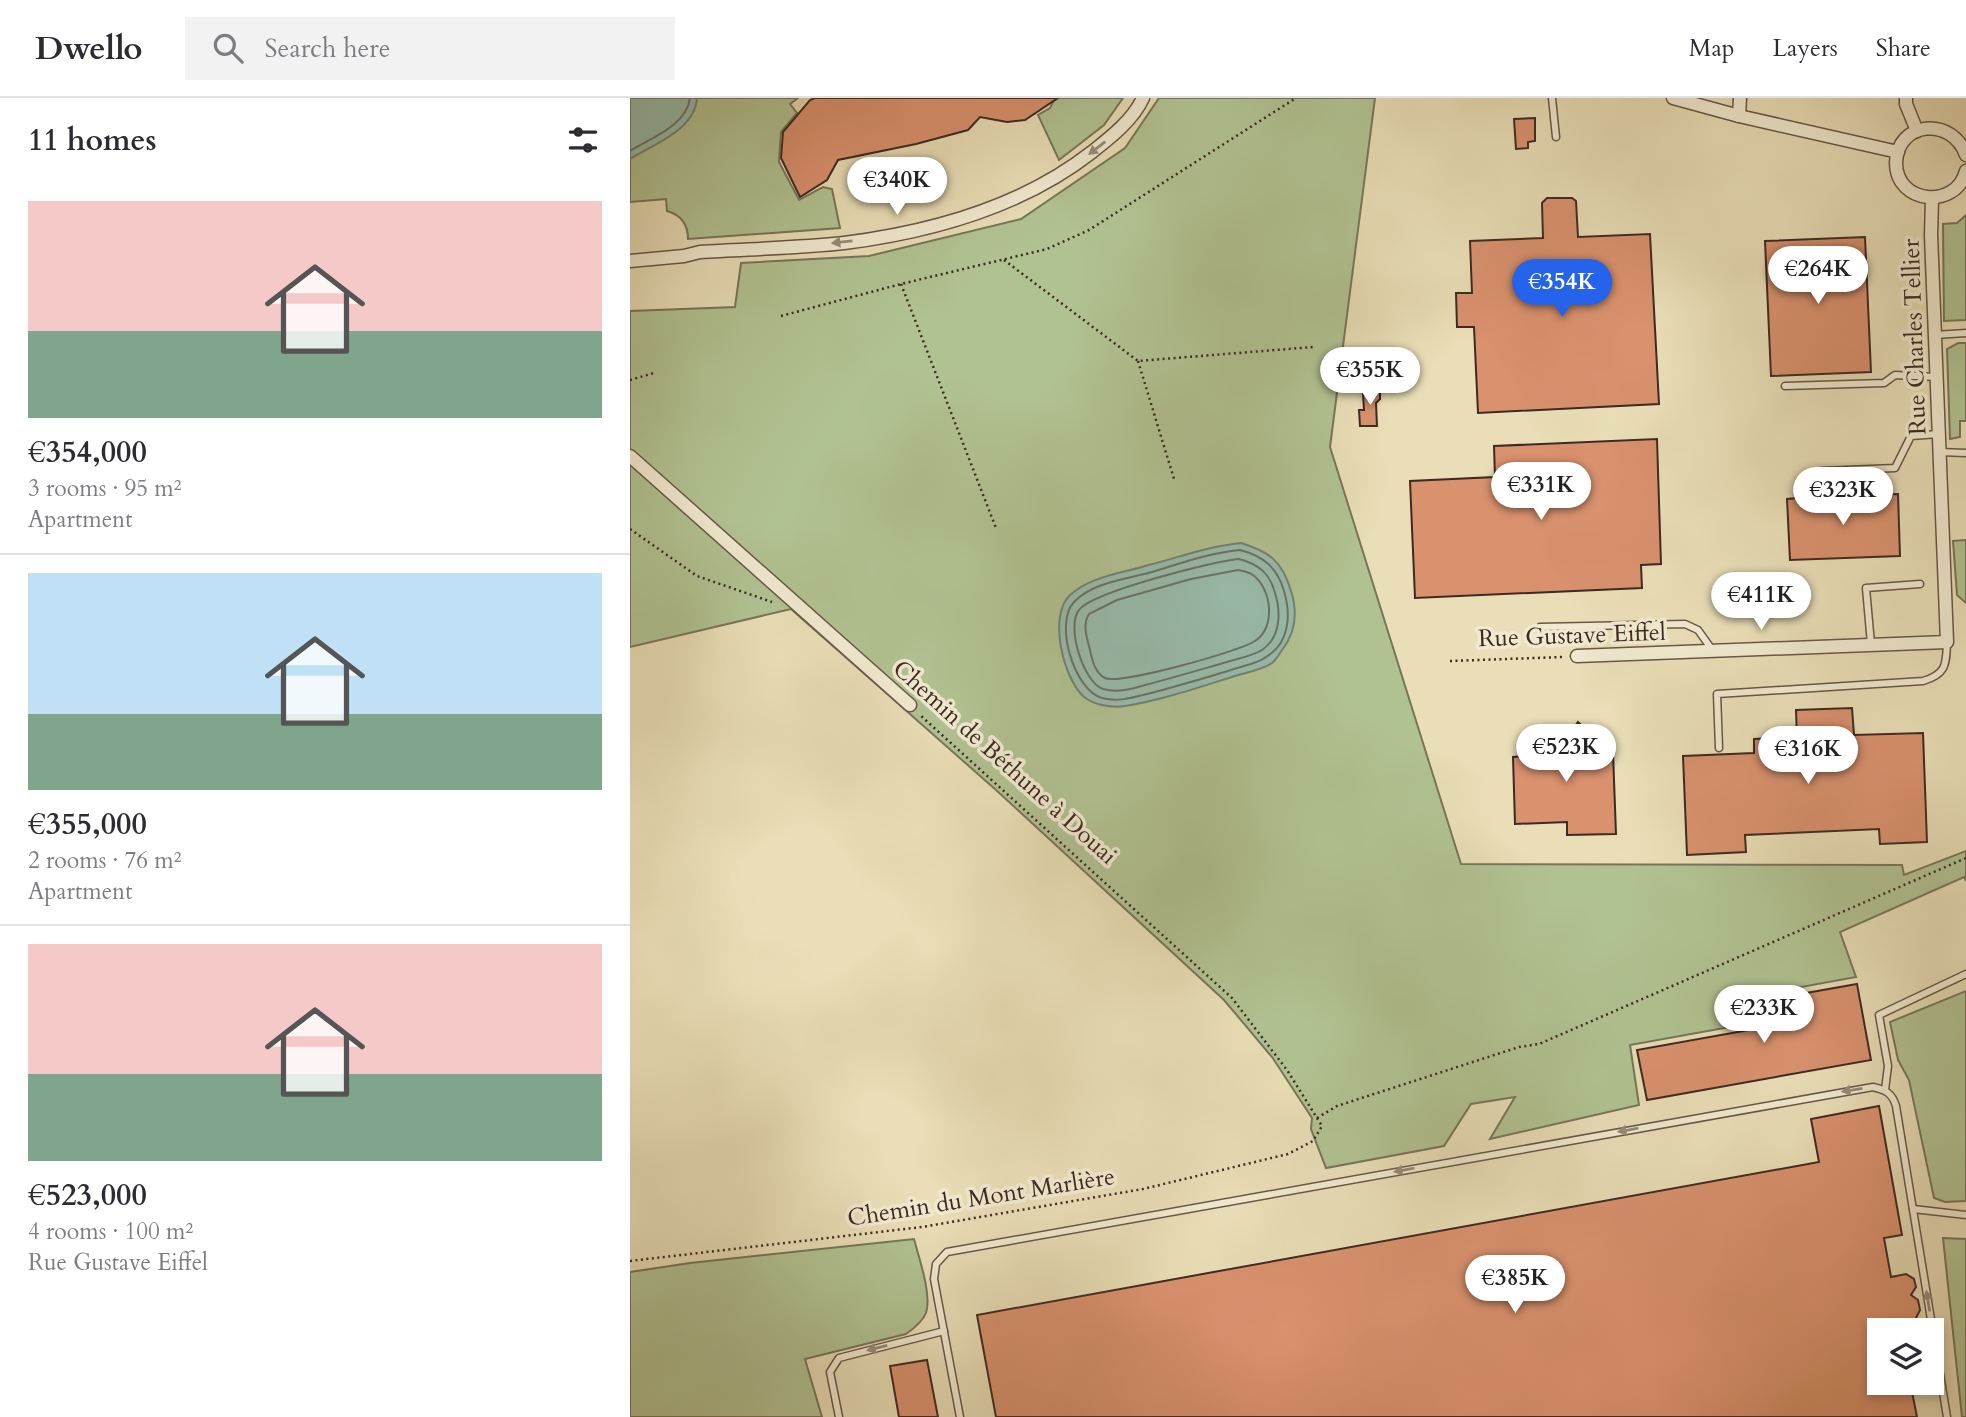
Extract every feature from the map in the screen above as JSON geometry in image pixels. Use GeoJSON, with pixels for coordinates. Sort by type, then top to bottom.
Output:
{"type":"FeatureCollection","features":[{"type":"Feature","properties":{"kind":"street"},"geometry":{"type":"LineString","coordinates":[[630,261],[700,252],[844,243],[962,218],[1022,194],[1073,166],[1114,134],[1143,98]]}},
{"type":"Feature","properties":{"kind":"street"},"geometry":{"type":"LineString","coordinates":[[1673,98],[1739,116],[1898,152]]}},
{"type":"Feature","properties":{"kind":"street"},"geometry":{"type":"LineString","coordinates":[[1739,116],[1740,98]]}},
{"type":"Feature","properties":{"kind":"street"},"geometry":{"type":"LineString","coordinates":[[1906,98],[1917,131]]}},
{"type":"Feature","properties":{"kind":"street"},"geometry":{"type":"LineString","coordinates":[[1966,155],[1957,138],[1948,131],[1928,128],[1917,131],[1902,143],[1896,165],[1899,178],[1907,189],[1919,196],[1932,198],[1951,193],[1959,186],[1966,171]]}},
{"type":"Feature","properties":{"kind":"street","name":"Rue Charles Tellier"},"geometry":{"type":"LineString","coordinates":[[1932,198],[1931,235],[1947,642]]}},
{"type":"Feature","properties":{"kind":"street","name":"Chemin de Béthune à Douai"},"geometry":{"type":"LineString","coordinates":[[630,456],[910,705]]}},
{"type":"Feature","properties":{"kind":"street","name":"Rue Gustave Eiffel"},"geometry":{"type":"LineString","coordinates":[[1577,656],[1947,642]]}},
{"type":"Feature","properties":{"kind":"lane"},"geometry":{"type":"LineString","coordinates":[[1552,98],[1556,137]]}},
{"type":"Feature","properties":{"kind":"lane"},"geometry":{"type":"LineString","coordinates":[[1935,335],[1966,333]]}},
{"type":"Feature","properties":{"kind":"lane"},"geometry":{"type":"LineString","coordinates":[[1785,386],[1884,383],[1895,375],[1936,377]]}},
{"type":"Feature","properties":{"kind":"lane"},"geometry":{"type":"LineString","coordinates":[[1822,471],[1895,468],[1911,436],[1939,434]]}},
{"type":"Feature","properties":{"kind":"lane"},"geometry":{"type":"LineString","coordinates":[[1939,452],[1966,453]]}},
{"type":"Feature","properties":{"kind":"lane"},"geometry":{"type":"LineString","coordinates":[[1871,645],[1866,588],[1920,584]]}},
{"type":"Feature","properties":{"kind":"lane"},"geometry":{"type":"LineString","coordinates":[[1540,627],[1685,624],[1698,630],[1713,651]]}},
{"type":"Feature","properties":{"kind":"lane"},"geometry":{"type":"LineString","coordinates":[[1719,748],[1717,694],[1923,681],[1934,678],[1942,671],[1946,663],[1947,642]]}},
{"type":"Feature","properties":{"kind":"lane"},"geometry":{"type":"LineString","coordinates":[[1885,1090],[1888,1066],[1879,1015],[1966,974]]}},
{"type":"Feature","properties":{"kind":"lane"},"geometry":{"type":"LineString","coordinates":[[960,1417],[934,1279],[936,1264],[947,1252],[1873,1087],[1885,1090],[1893,1097],[1896,1106],[1947,1417]]}},
{"type":"Feature","properties":{"kind":"lane"},"geometry":{"type":"LineString","coordinates":[[1913,1209],[1966,1215]]}},
{"type":"Feature","properties":{"kind":"lane"},"geometry":{"type":"LineString","coordinates":[[839,1417],[830,1372],[839,1358],[944,1331]]}},
{"type":"Feature","properties":{"kind":"path"},"geometry":{"type":"LineString","coordinates":[[781,316],[1047,249],[1089,230],[1296,98]]}},
{"type":"Feature","properties":{"kind":"path"},"geometry":{"type":"LineString","coordinates":[[1003,260],[1138,361],[1174,479]]}},
{"type":"Feature","properties":{"kind":"path"},"geometry":{"type":"LineString","coordinates":[[901,284],[996,528]]}},
{"type":"Feature","properties":{"kind":"path"},"geometry":{"type":"LineString","coordinates":[[1138,361],[1313,347]]}},
{"type":"Feature","properties":{"kind":"path"},"geometry":{"type":"LineString","coordinates":[[630,380],[654,373]]}},
{"type":"Feature","properties":{"kind":"path"},"geometry":{"type":"LineString","coordinates":[[630,528],[697,576],[778,604],[788,606],[797,603]]}},
{"type":"Feature","properties":{"kind":"path","name":"Rue Gustave Eiffel"},"geometry":{"type":"LineString","coordinates":[[1450,661],[1577,656]]}},
{"type":"Feature","properties":{"kind":"path","name":"Chemin de Béthune à Douai"},"geometry":{"type":"LineString","coordinates":[[910,705],[1232,998],[1287,1070],[1322,1126]]}},
{"type":"Feature","properties":{"kind":"path"},"geometry":{"type":"LineString","coordinates":[[1317,1118],[1337,1107],[1519,1047],[1539,1044],[1966,858]]}},
{"type":"Feature","properties":{"kind":"path","name":"Chemin du Mont Marlière"},"geometry":{"type":"LineString","coordinates":[[630,1261],[922,1227],[1143,1189],[1287,1154],[1313,1141],[1322,1126]]}},
{"type":"Feature","properties":{"kind":"shaded area"},"geometry":{"type":"Polygon","coordinates":[[[630,98],[798,98],[790,104],[797,113],[781,132],[779,162],[799,200],[823,187],[832,189],[840,228],[688,239],[683,221],[667,211],[666,199],[630,202],[630,98]]]}},
{"type":"Feature","properties":{"kind":"shaded area"},"geometry":{"type":"Polygon","coordinates":[[[1055,98],[1123,98],[1104,125],[1059,160],[1038,115],[1050,108],[1055,98]]]}},
{"type":"Feature","properties":{"kind":"shaded area"},"geometry":{"type":"Polygon","coordinates":[[[1159,98],[1375,98],[1330,447],[1461,864],[1902,865],[1904,875],[1966,851],[1966,881],[1964,877],[1840,932],[1856,977],[1736,999],[1741,1025],[1630,1045],[1639,1105],[1490,1139],[1515,1097],[1471,1104],[1444,1146],[1326,1168],[1311,1129],[1312,1118],[1272,1057],[1224,1000],[996,790],[791,609],[630,647],[630,311],[735,307],[741,263],[869,256],[1021,219],[1125,148],[1159,98]]]}},
{"type":"Feature","properties":{"kind":"shaded area"},"geometry":{"type":"Polygon","coordinates":[[[1966,215],[1966,320],[1944,321],[1943,224],[1957,223],[1966,215]]]}},
{"type":"Feature","properties":{"kind":"shaded area"},"geometry":{"type":"Polygon","coordinates":[[[1958,343],[1966,343],[1966,421],[1960,421],[1960,437],[1950,439],[1947,349],[1958,343]]]}},
{"type":"Feature","properties":{"kind":"shaded area"},"geometry":{"type":"Polygon","coordinates":[[[1966,540],[1966,603],[1957,595],[1953,541],[1966,540]]]}},
{"type":"Feature","properties":{"kind":"shaded area"},"geometry":{"type":"Polygon","coordinates":[[[1966,991],[1966,1201],[1945,1202],[1934,1198],[1909,1080],[1898,1060],[1890,1022],[1966,991]]]}},
{"type":"Feature","properties":{"kind":"shaded area"},"geometry":{"type":"Polygon","coordinates":[[[1943,1238],[1966,1239],[1966,1417],[1962,1417],[1943,1238]]]}},
{"type":"Feature","properties":{"kind":"shaded area"},"geometry":{"type":"Polygon","coordinates":[[[914,1239],[926,1287],[925,1316],[906,1334],[805,1359],[822,1417],[630,1417],[630,1272],[914,1239]]]}},
{"type":"Feature","properties":{"kind":"water"},"geometry":{"type":"Polygon","coordinates":[[[630,98],[697,98],[695,109],[681,127],[630,159],[630,98]]]}},
{"type":"Feature","properties":{"kind":"water"},"geometry":{"type":"Polygon","coordinates":[[[1241,543],[1274,559],[1291,591],[1295,607],[1293,629],[1287,643],[1273,662],[1192,689],[1125,706],[1103,705],[1084,697],[1070,676],[1061,647],[1060,617],[1063,605],[1070,595],[1088,583],[1108,576],[1206,549],[1241,543]]]}},
{"type":"Feature","properties":{"kind":"building"},"geometry":{"type":"Polygon","coordinates":[[[1058,98],[1025,120],[1007,122],[980,117],[968,130],[838,160],[827,180],[800,197],[781,158],[783,132],[810,100],[1058,98]]]}},
{"type":"Feature","properties":{"kind":"building"},"geometry":{"type":"Polygon","coordinates":[[[1535,118],[1535,141],[1528,142],[1528,148],[1516,149],[1514,119],[1535,118]]]}},
{"type":"Feature","properties":{"kind":"building"},"geometry":{"type":"Polygon","coordinates":[[[1547,198],[1572,198],[1576,201],[1578,237],[1650,234],[1659,404],[1478,413],[1474,327],[1457,327],[1456,293],[1472,293],[1470,241],[1543,238],[1542,203],[1547,198]]]}},
{"type":"Feature","properties":{"kind":"building"},"geometry":{"type":"Polygon","coordinates":[[[1865,237],[1871,372],[1771,376],[1765,241],[1865,237]]]}},
{"type":"Feature","properties":{"kind":"building"},"geometry":{"type":"Polygon","coordinates":[[[1369,386],[1375,386],[1380,392],[1380,399],[1376,403],[1377,426],[1360,426],[1359,410],[1364,410],[1363,393],[1369,386]]]}},
{"type":"Feature","properties":{"kind":"building"},"geometry":{"type":"Polygon","coordinates":[[[1657,439],[1661,564],[1641,565],[1642,588],[1415,598],[1410,481],[1495,477],[1494,446],[1657,439]]]}},
{"type":"Feature","properties":{"kind":"building"},"geometry":{"type":"Polygon","coordinates":[[[1821,492],[1822,497],[1898,494],[1900,556],[1790,560],[1787,499],[1798,498],[1798,493],[1821,492]]]}},
{"type":"Feature","properties":{"kind":"building"},"geometry":{"type":"Polygon","coordinates":[[[1852,708],[1854,735],[1923,733],[1927,842],[1880,844],[1879,829],[1745,835],[1746,852],[1687,855],[1683,756],[1754,753],[1754,739],[1797,737],[1796,710],[1852,708]]]}},
{"type":"Feature","properties":{"kind":"building"},"geometry":{"type":"Polygon","coordinates":[[[1578,722],[1585,729],[1587,744],[1598,744],[1599,753],[1613,753],[1616,834],[1567,835],[1567,822],[1515,824],[1513,757],[1524,756],[1524,746],[1536,746],[1535,737],[1541,730],[1572,730],[1578,722]]]}},
{"type":"Feature","properties":{"kind":"building"},"geometry":{"type":"Polygon","coordinates":[[[1857,984],[1871,1060],[1647,1100],[1637,1050],[1749,1030],[1744,1004],[1857,984]]]}},
{"type":"Feature","properties":{"kind":"building"},"geometry":{"type":"Polygon","coordinates":[[[1879,1106],[1902,1235],[1884,1238],[1891,1277],[1906,1274],[1914,1279],[1916,1287],[1911,1295],[1918,1300],[1920,1310],[1916,1318],[1867,1318],[1867,1395],[1913,1395],[1917,1417],[996,1417],[977,1315],[1819,1162],[1811,1119],[1879,1106]]]}},
{"type":"Feature","properties":{"kind":"building"},"geometry":{"type":"Polygon","coordinates":[[[927,1360],[938,1417],[899,1417],[890,1366],[927,1360]]]}}]}
